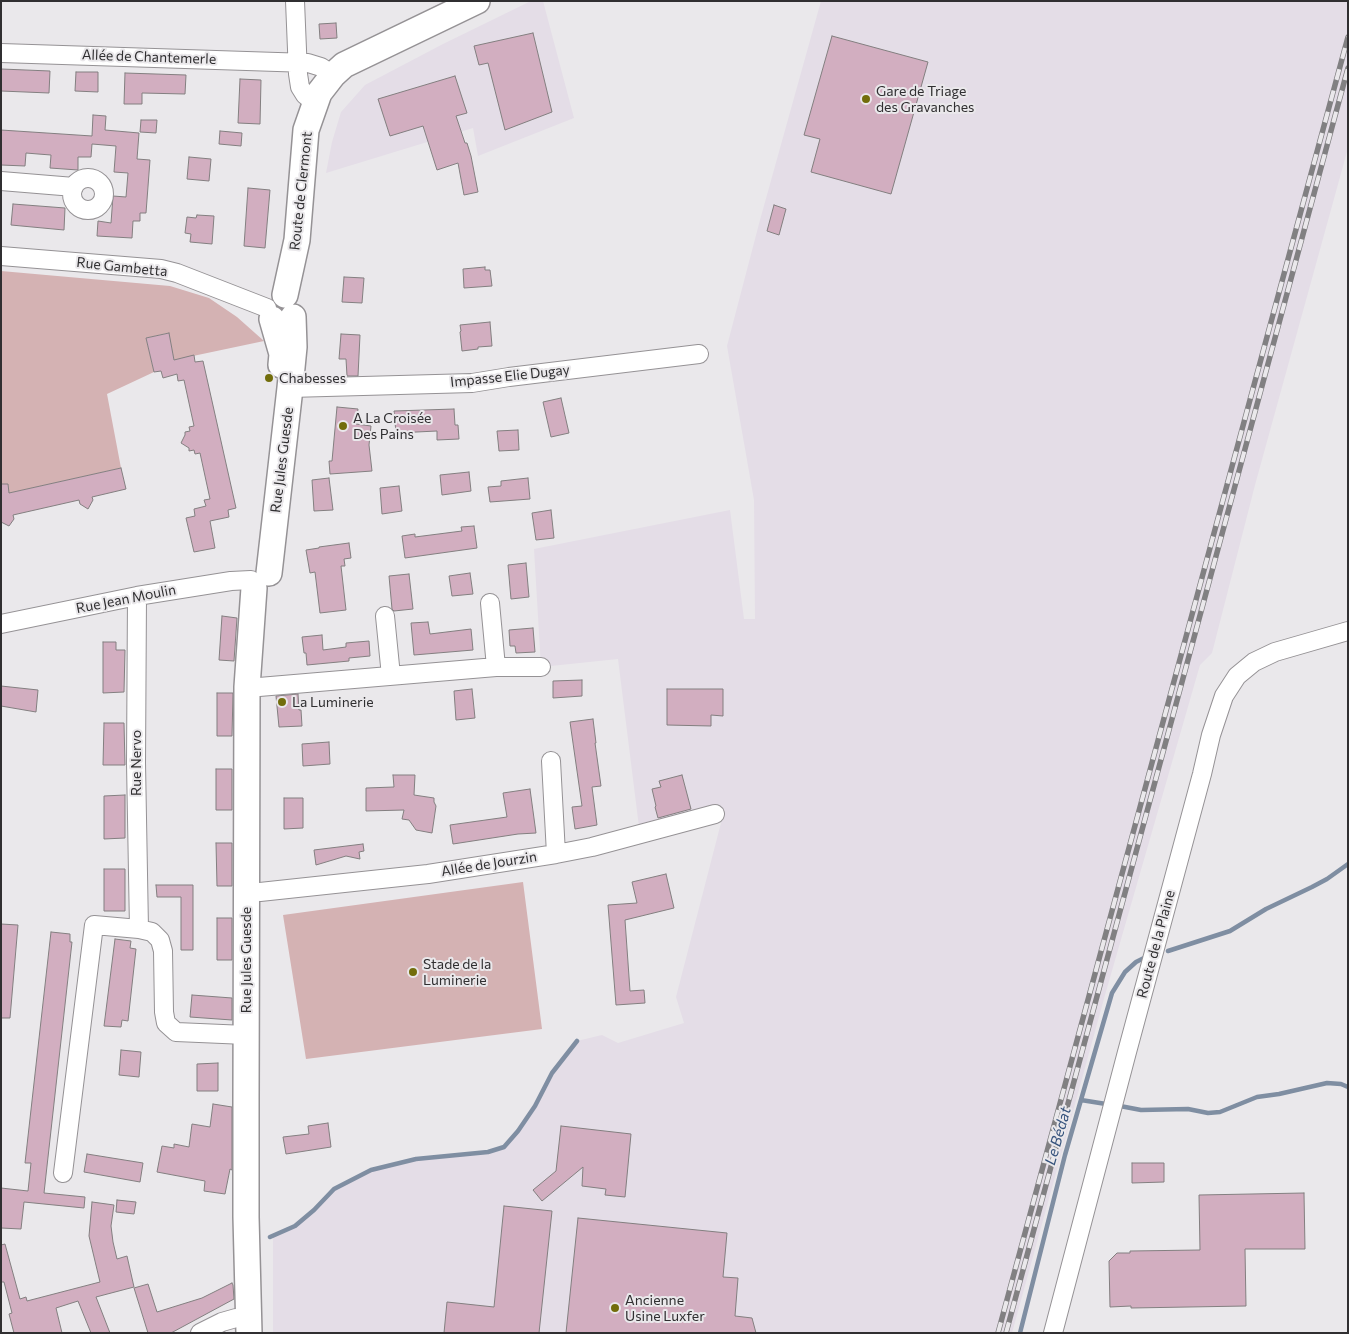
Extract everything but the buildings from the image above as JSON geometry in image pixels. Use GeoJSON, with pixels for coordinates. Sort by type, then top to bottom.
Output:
{"type":"FeatureCollection","features":[{"type":"Feature","properties":{"kind":"main road","name":"Route de Clermont"},"geometry":{"type":"LineString","coordinates":[[279,310],[297,240],[306,130],[319,93],[333,75],[344,65],[477,1]]}},
{"type":"Feature","properties":{"kind":"main road","name":"Rue Jules Guesde"},"geometry":{"type":"LineString","coordinates":[[253,1328],[260,1024],[260,580],[290,388],[294,347],[279,310]]}},
{"type":"Feature","properties":{"kind":"main road","name":"Rue Jules Guesde"},"geometry":{"type":"LineString","coordinates":[[253,1328],[246,1217],[247,687],[260,580],[282,354],[279,310]]}},
{"type":"Feature","properties":{"kind":"street"},"geometry":{"type":"LineString","coordinates":[[295,1],[297,62],[300,87],[305,95],[316,103]]}},
{"type":"Feature","properties":{"kind":"street","name":"Allée de Chantemerle"},"geometry":{"type":"LineString","coordinates":[[1,53],[308,62],[333,75]]}},
{"type":"Feature","properties":{"kind":"street"},"geometry":{"type":"LineString","coordinates":[[1,181],[74,187]]}},
{"type":"Feature","properties":{"kind":"street","name":"Rue Gambetta"},"geometry":{"type":"LineString","coordinates":[[1,256],[161,269],[177,272],[279,310]]}},
{"type":"Feature","properties":{"kind":"street","name":"Impasse Elie Dugay"},"geometry":{"type":"LineString","coordinates":[[290,388],[472,383],[699,354]]}},
{"type":"Feature","properties":{"kind":"street","name":"Rue Jean Moulin"},"geometry":{"type":"LineString","coordinates":[[1,624],[137,596],[231,581],[260,580]]}},
{"type":"Feature","properties":{"kind":"street","name":"Rue Nervo"},"geometry":{"type":"LineString","coordinates":[[137,596],[136,763],[139,929]]}},
{"type":"Feature","properties":{"kind":"street"},"geometry":{"type":"LineString","coordinates":[[490,603],[496,667]]}},
{"type":"Feature","properties":{"kind":"street"},"geometry":{"type":"LineString","coordinates":[[385,616],[391,676]]}},
{"type":"Feature","properties":{"kind":"street","name":"Route de la Plaine"},"geometry":{"type":"LineString","coordinates":[[1053,1333],[1202,774],[1210,735],[1224,696],[1237,676],[1254,662],[1275,652],[1348,631]]}},
{"type":"Feature","properties":{"kind":"street"},"geometry":{"type":"LineString","coordinates":[[259,687],[496,667],[542,667]]}},
{"type":"Feature","properties":{"kind":"street"},"geometry":{"type":"LineString","coordinates":[[551,761],[556,854]]}},
{"type":"Feature","properties":{"kind":"street","name":"Allée de Jourzin"},"geometry":{"type":"LineString","coordinates":[[260,892],[428,874],[556,854],[618,841],[715,814]]}},
{"type":"Feature","properties":{"kind":"street"},"geometry":{"type":"LineString","coordinates":[[64,1173],[94,925],[139,929],[152,932],[160,940],[163,951],[164,1012],[166,1023],[176,1032],[246,1034]]}},
{"type":"Feature","properties":{"kind":"street"},"geometry":{"type":"LineString","coordinates":[[200,1333],[222,1322],[236,1318],[253,1328]]}},
{"type":"Feature","properties":{"kind":"shaded area"},"geometry":{"type":"Polygon","coordinates":[[[531,1],[543,1],[574,118],[478,156],[473,128],[326,173],[332,142],[341,112],[365,85],[531,1]]]}},
{"type":"Feature","properties":{"kind":"shaded area"},"geometry":{"type":"Polygon","coordinates":[[[821,1],[1348,1],[1348,148],[1255,485],[1212,653],[1200,665],[1105,995],[1012,1333],[273,1333],[273,1236],[295,1226],[334,1189],[371,1170],[416,1159],[488,1152],[504,1147],[518,1131],[535,1106],[552,1073],[577,1041],[602,1035],[618,1043],[684,1023],[676,997],[722,819],[718,805],[715,814],[640,835],[618,659],[541,667],[534,549],[730,510],[744,619],[755,619],[754,500],[727,346],[821,1]]]}},
{"type":"Feature","properties":{"kind":"shaded area"},"geometry":{"type":"Polygon","coordinates":[[[1,271],[170,286],[209,298],[237,317],[264,341],[174,360],[168,333],[146,338],[154,372],[107,394],[121,468],[1,495],[1,271]]]}},
{"type":"Feature","properties":{"kind":"shaded area","name":"Stade de la Luminerie"},"geometry":{"type":"Polygon","coordinates":[[[523,882],[542,1029],[306,1059],[283,915],[523,882]]]}},
{"type":"Feature","properties":{"kind":"waterway","name":"Le Bédat"},"geometry":{"type":"LineString","coordinates":[[1168,951],[1230,931],[1266,909],[1327,879],[1348,864]]}},
{"type":"Feature","properties":{"kind":"waterway","name":"Le Bédat"},"geometry":{"type":"LineString","coordinates":[[1020,1333],[1065,1155],[1112,993],[1125,972],[1136,962],[1144,958]]}},
{"type":"Feature","properties":{"kind":"waterway"},"geometry":{"type":"LineString","coordinates":[[270,1237],[295,1226],[334,1189],[371,1170],[416,1159],[488,1152],[504,1147],[518,1131],[535,1106],[552,1073],[577,1041]]}},
{"type":"Feature","properties":{"kind":"waterway"},"geometry":{"type":"LineString","coordinates":[[1120,1106],[1141,1110],[1188,1109],[1208,1113],[1220,1112],[1257,1097],[1327,1083],[1341,1084],[1348,1087]]}},
{"type":"Feature","properties":{"kind":"waterway"},"geometry":{"type":"LineString","coordinates":[[1081,1100],[1106,1104]]}},
{"type":"Feature","properties":{"kind":"railway"},"geometry":{"type":"LineString","coordinates":[[998,1333],[1348,37]]}},
{"type":"Feature","properties":{"kind":"railway"},"geometry":{"type":"LineString","coordinates":[[1006,1333],[1348,68]]}},
{"type":"Feature","properties":{"kind":"place","name":"Gare de Triage des Gravanches"},"geometry":{"type":"Point","coordinates":[866,99]}},
{"type":"Feature","properties":{"kind":"place","name":"Chabesses"},"geometry":{"type":"Point","coordinates":[269,378]}},
{"type":"Feature","properties":{"kind":"place","name":"A La Croisée Des Pains"},"geometry":{"type":"Point","coordinates":[343,426]}},
{"type":"Feature","properties":{"kind":"place","name":"La Luminerie"},"geometry":{"type":"Point","coordinates":[282,702]}},
{"type":"Feature","properties":{"kind":"place","name":"Stade de la Luminerie"},"geometry":{"type":"Point","coordinates":[413,972]}},
{"type":"Feature","properties":{"kind":"place","name":"Ancienne Usine Luxfer"},"geometry":{"type":"Point","coordinates":[615,1308]}}]}
